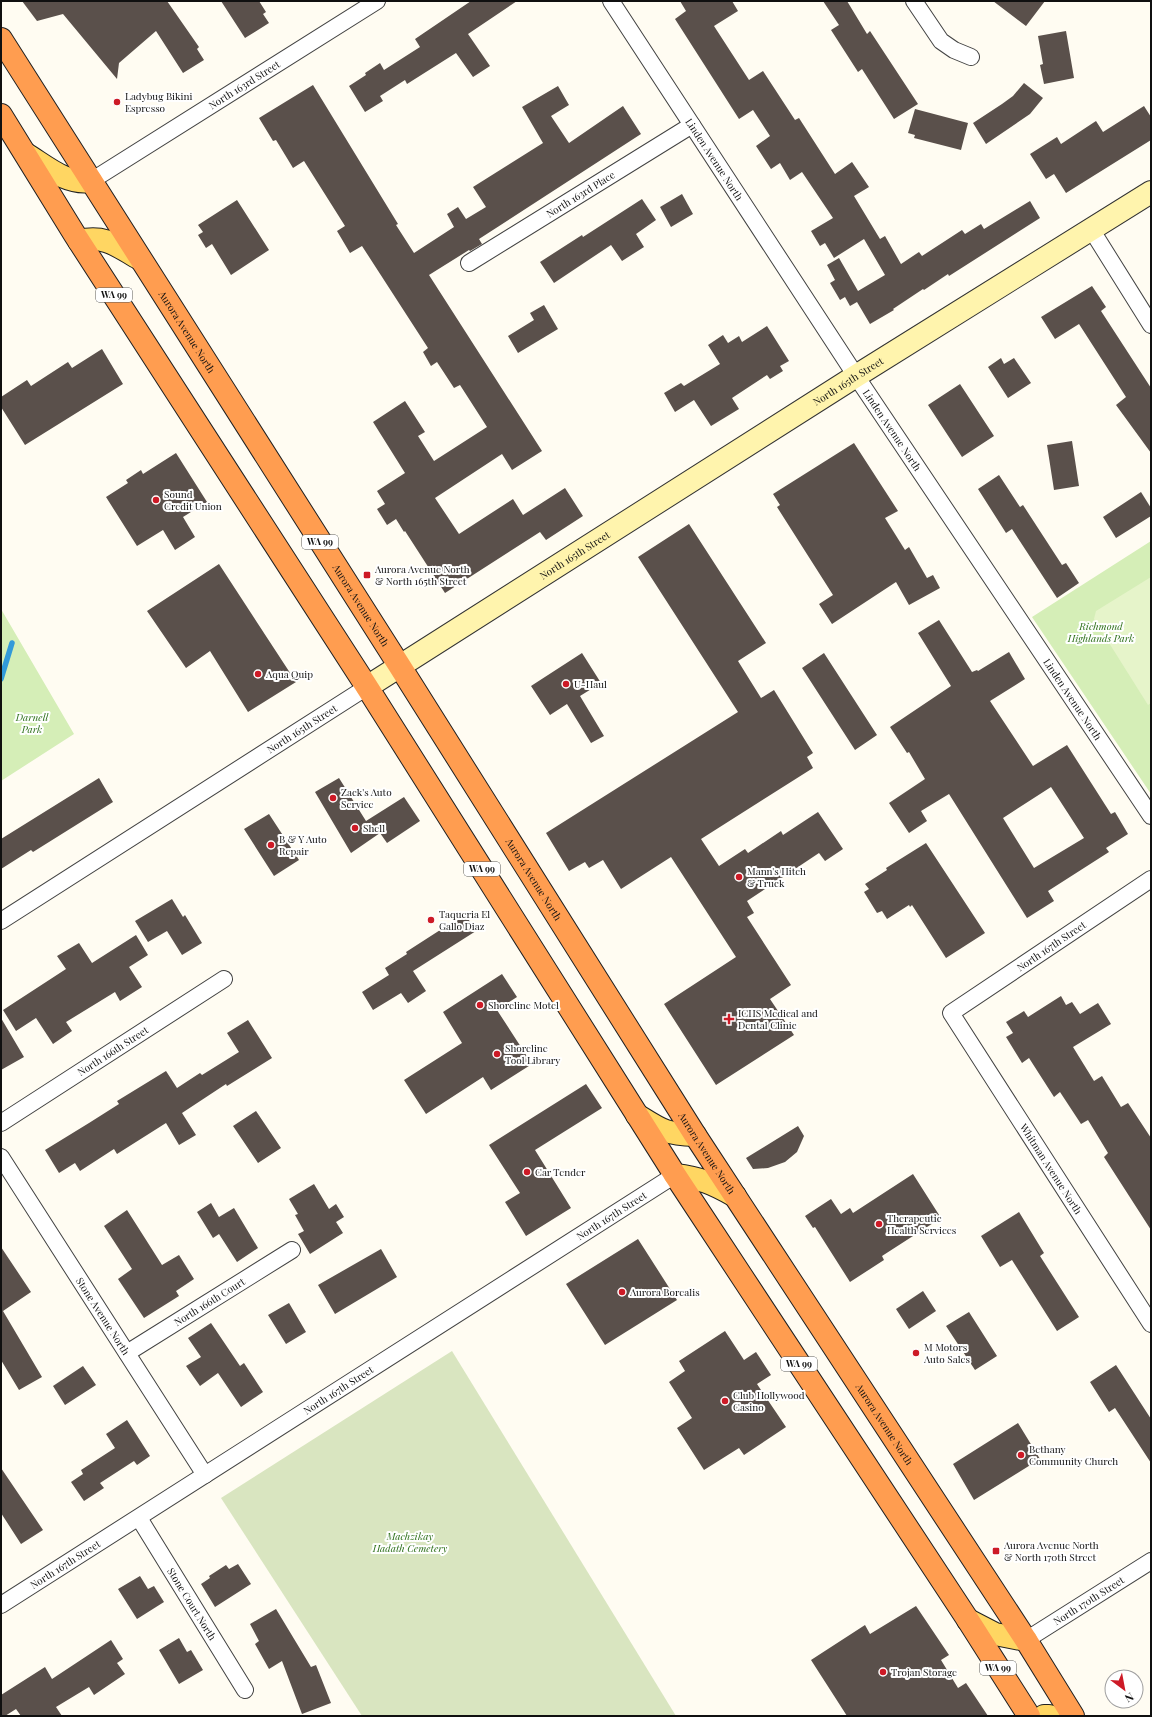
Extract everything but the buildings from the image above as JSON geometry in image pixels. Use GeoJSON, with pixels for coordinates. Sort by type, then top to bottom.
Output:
{"type":"FeatureCollection","features":[{"type":"Feature","properties":{"kind":"highway","name":"Aurora Avenue North"},"geometry":{"type":"LineString","coordinates":[[1,39],[399,665],[695,1135],[1026,1640],[1074,1716]]}},
{"type":"Feature","properties":{"kind":"highway","name":"WA 99"},"geometry":{"type":"LineString","coordinates":[[1,115],[78,241],[367,687],[637,1115],[968,1620],[1029,1716]]}},
{"type":"Feature","properties":{"kind":"main road"},"geometry":{"type":"LineString","coordinates":[[26,154],[65,178],[82,183],[91,181]]}},
{"type":"Feature","properties":{"kind":"main road"},"geometry":{"type":"LineString","coordinates":[[78,241],[92,238],[109,240],[140,259]]}},
{"type":"Feature","properties":{"kind":"main road"},"geometry":{"type":"LineString","coordinates":[[637,1115],[663,1131],[676,1134],[695,1135]]}},
{"type":"Feature","properties":{"kind":"main road"},"geometry":{"type":"LineString","coordinates":[[675,1174],[713,1183],[735,1196]]}},
{"type":"Feature","properties":{"kind":"main road"},"geometry":{"type":"LineString","coordinates":[[968,1620],[995,1634],[1026,1640]]}},
{"type":"Feature","properties":{"kind":"main road"},"geometry":{"type":"LineString","coordinates":[[1044,1716],[1049,1716]]}},
{"type":"Feature","properties":{"kind":"street","name":"North 163rd Street"},"geometry":{"type":"LineString","coordinates":[[91,181],[377,1]]}},
{"type":"Feature","properties":{"kind":"street","name":"Linden Avenue North"},"geometry":{"type":"LineString","coordinates":[[611,1],[856,376],[1151,816]]}},
{"type":"Feature","properties":{"kind":"street"},"geometry":{"type":"LineString","coordinates":[[914,1],[942,41],[954,50],[971,57]]}},
{"type":"Feature","properties":{"kind":"street","name":"North 163rd Place"},"geometry":{"type":"LineString","coordinates":[[469,263],[692,126]]}},
{"type":"Feature","properties":{"kind":"street","name":"North 165th Street"},"geometry":{"type":"LineString","coordinates":[[1,921],[399,665],[856,376],[1151,192]]}},
{"type":"Feature","properties":{"kind":"street"},"geometry":{"type":"LineString","coordinates":[[1091,229],[1151,324]]}},
{"type":"Feature","properties":{"kind":"street","name":"North 167th Street"},"geometry":{"type":"LineString","coordinates":[[951,1013],[1151,879]]}},
{"type":"Feature","properties":{"kind":"street","name":"North 166th Street"},"geometry":{"type":"LineString","coordinates":[[1,1122],[224,979]]}},
{"type":"Feature","properties":{"kind":"street","name":"Whitman Avenue North"},"geometry":{"type":"LineString","coordinates":[[951,1013],[1151,1324]]}},
{"type":"Feature","properties":{"kind":"street","name":"Stone Avenue North"},"geometry":{"type":"LineString","coordinates":[[1,1157],[205,1475]]}},
{"type":"Feature","properties":{"kind":"street","name":"North 167th Street"},"geometry":{"type":"LineString","coordinates":[[1,1605],[675,1174]]}},
{"type":"Feature","properties":{"kind":"street","name":"North 166th Court"},"geometry":{"type":"LineString","coordinates":[[127,1353],[292,1250]]}},
{"type":"Feature","properties":{"kind":"street","name":"Stone Court North"},"geometry":{"type":"LineString","coordinates":[[139,1518],[245,1690]]}},
{"type":"Feature","properties":{"kind":"street","name":"North 170th Street"},"geometry":{"type":"LineString","coordinates":[[1026,1640],[1151,1561]]}},
{"type":"Feature","properties":{"kind":"green space","name":"Richmond Highlands Park"},"geometry":{"type":"Polygon","coordinates":[[[1151,541],[1151,794],[1032,617],[1151,541]]]}},
{"type":"Feature","properties":{"kind":"green space"},"geometry":{"type":"Polygon","coordinates":[[[1151,577],[1151,703],[1148,705],[1094,619],[1096,611],[1151,577]]]}},
{"type":"Feature","properties":{"kind":"green space","name":"Darnell Park"},"geometry":{"type":"Polygon","coordinates":[[[1,609],[74,734],[1,781],[1,609]]]}},
{"type":"Feature","properties":{"kind":"green space","name":"Machzikay Hadath Cemetery"},"geometry":{"type":"Polygon","coordinates":[[[452,1351],[676,1716],[362,1716],[221,1498],[452,1351]]]}},
{"type":"Feature","properties":{"kind":"waterway"},"geometry":{"type":"LineString","coordinates":[[1,679],[12,643]]}},
{"type":"Feature","properties":{"kind":"place","name":"Ladybug Bikini Espresso"},"geometry":{"type":"Point","coordinates":[117,102]}},
{"type":"Feature","properties":{"kind":"place","name":"Sound Credit Union"},"geometry":{"type":"Point","coordinates":[156,500]}},
{"type":"Feature","properties":{"kind":"place","name":"Aurora Avenue North & North 165th Street"},"geometry":{"type":"Point","coordinates":[367,575]}},
{"type":"Feature","properties":{"kind":"place","name":"Aqua Quip"},"geometry":{"type":"Point","coordinates":[258,674]}},
{"type":"Feature","properties":{"kind":"place","name":"U-Haul"},"geometry":{"type":"Point","coordinates":[566,684]}},
{"type":"Feature","properties":{"kind":"place","name":"Zack's Auto Service"},"geometry":{"type":"Point","coordinates":[333,798]}},
{"type":"Feature","properties":{"kind":"place","name":"Shell"},"geometry":{"type":"Point","coordinates":[355,828]}},
{"type":"Feature","properties":{"kind":"place","name":"B & Y Auto Repair"},"geometry":{"type":"Point","coordinates":[271,845]}},
{"type":"Feature","properties":{"kind":"place","name":"Mann's Hitch & Truck"},"geometry":{"type":"Point","coordinates":[739,877]}},
{"type":"Feature","properties":{"kind":"place","name":"Taqueria El Gallo Diaz"},"geometry":{"type":"Point","coordinates":[431,920]}},
{"type":"Feature","properties":{"kind":"place","name":"Shoreline Motel"},"geometry":{"type":"Point","coordinates":[480,1005]}},
{"type":"Feature","properties":{"kind":"place","name":"ICHS Medical and Dental Clinic"},"geometry":{"type":"Point","coordinates":[729,1019]}},
{"type":"Feature","properties":{"kind":"place","name":"Shoreline Tool Library"},"geometry":{"type":"Point","coordinates":[497,1054]}},
{"type":"Feature","properties":{"kind":"place","name":"Car Tender"},"geometry":{"type":"Point","coordinates":[527,1172]}},
{"type":"Feature","properties":{"kind":"place","name":"Therapeutic Health Services"},"geometry":{"type":"Point","coordinates":[879,1224]}},
{"type":"Feature","properties":{"kind":"place","name":"Aurora Borealis"},"geometry":{"type":"Point","coordinates":[622,1292]}},
{"type":"Feature","properties":{"kind":"place","name":"M Motors Auto Sales"},"geometry":{"type":"Point","coordinates":[916,1353]}},
{"type":"Feature","properties":{"kind":"place","name":"Club Hollywood Casino"},"geometry":{"type":"Point","coordinates":[725,1401]}},
{"type":"Feature","properties":{"kind":"place","name":"Bethany Community Church"},"geometry":{"type":"Point","coordinates":[1021,1455]}},
{"type":"Feature","properties":{"kind":"place","name":"Aurora Avenue North & North 170th Street"},"geometry":{"type":"Point","coordinates":[996,1551]}},
{"type":"Feature","properties":{"kind":"place","name":"Trojan Storage"},"geometry":{"type":"Point","coordinates":[883,1672]}}]}
